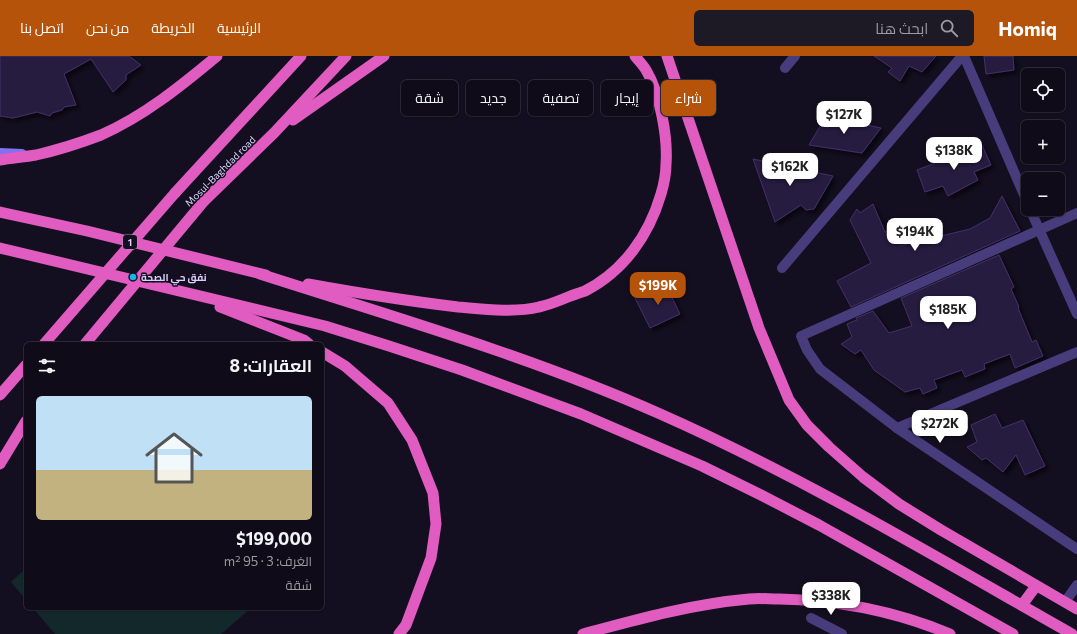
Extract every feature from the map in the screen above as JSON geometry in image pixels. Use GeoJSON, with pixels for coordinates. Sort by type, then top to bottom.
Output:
{"type":"FeatureCollection","features":[{"type":"Feature","properties":{"kind":"highway"},"geometry":{"type":"LineString","coordinates":[[0,160],[36,155],[101,135],[137,116],[168,95],[217,56]]}},
{"type":"Feature","properties":{"kind":"highway"},"geometry":{"type":"LineString","coordinates":[[46,342],[175,193],[301,56]]}},
{"type":"Feature","properties":{"kind":"highway","name":"Mosul-Baghdad road"},"geometry":{"type":"LineString","coordinates":[[87,342],[204,201],[274,133],[346,56]]}},
{"type":"Feature","properties":{"kind":"highway"},"geometry":{"type":"LineString","coordinates":[[274,133],[384,56]]}},
{"type":"Feature","properties":{"kind":"highway"},"geometry":{"type":"LineString","coordinates":[[260,274],[341,290],[426,303],[481,309],[510,310],[538,307],[585,290],[605,278],[623,263],[636,247],[649,226],[663,186],[666,164],[665,138],[661,113],[656,92],[646,71],[635,56]]}},
{"type":"Feature","properties":{"kind":"highway"},"geometry":{"type":"LineString","coordinates":[[667,56],[759,328],[789,400],[807,425],[863,477],[899,504],[1077,609]]}},
{"type":"Feature","properties":{"kind":"highway","name":"1"},"geometry":{"type":"LineString","coordinates":[[0,212],[87,231],[260,274]]}},
{"type":"Feature","properties":{"kind":"highway"},"geometry":{"type":"LineString","coordinates":[[0,248],[325,326],[468,372],[581,414],[702,466],[820,525],[1006,632]]}},
{"type":"Feature","properties":{"kind":"highway"},"geometry":{"type":"LineString","coordinates":[[260,274],[500,352],[593,386],[657,412],[713,438],[834,500],[1072,634]]}},
{"type":"Feature","properties":{"kind":"highway"},"geometry":{"type":"LineString","coordinates":[[182,292],[306,342]]}},
{"type":"Feature","properties":{"kind":"highway"},"geometry":{"type":"LineString","coordinates":[[324,353],[345,366],[388,403],[412,440],[433,493],[436,524],[431,558],[406,625],[399,634]]}},
{"type":"Feature","properties":{"kind":"highway"},"geometry":{"type":"LineString","coordinates":[[0,395],[24,367]]}},
{"type":"Feature","properties":{"kind":"highway"},"geometry":{"type":"LineString","coordinates":[[0,449],[24,419]]}},
{"type":"Feature","properties":{"kind":"highway"},"geometry":{"type":"LineString","coordinates":[[0,464],[24,424]]}},
{"type":"Feature","properties":{"kind":"highway"},"geometry":{"type":"LineString","coordinates":[[1022,606],[1036,586]]}},
{"type":"Feature","properties":{"kind":"highway"},"geometry":{"type":"LineString","coordinates":[[583,634],[694,607],[750,599],[805,599],[849,604],[892,613],[950,634]]}},
{"type":"Feature","properties":{"kind":"main road"},"geometry":{"type":"LineString","coordinates":[[0,153],[36,155]]}},
{"type":"Feature","properties":{"kind":"street"},"geometry":{"type":"LineString","coordinates":[[785,68],[795,56]]}},
{"type":"Feature","properties":{"kind":"street"},"geometry":{"type":"LineString","coordinates":[[782,268],[963,56],[1021,188]]}},
{"type":"Feature","properties":{"kind":"street"},"geometry":{"type":"LineString","coordinates":[[1077,213],[801,336],[807,350],[820,369],[897,428],[1077,549]]}},
{"type":"Feature","properties":{"kind":"street"},"geometry":{"type":"LineString","coordinates":[[1033,216],[1077,314]]}},
{"type":"Feature","properties":{"kind":"street"},"geometry":{"type":"LineString","coordinates":[[897,428],[1077,352]]}},
{"type":"Feature","properties":{"kind":"street"},"geometry":{"type":"LineString","coordinates":[[1065,602],[1077,585]]}},
{"type":"Feature","properties":{"kind":"street"},"geometry":{"type":"LineString","coordinates":[[811,618],[842,634]]}},
{"type":"Feature","properties":{"kind":"green space"},"geometry":{"type":"Polygon","coordinates":[[[24,570],[24,598],[11,582],[24,570]]]}},
{"type":"Feature","properties":{"kind":"green space"},"geometry":{"type":"Polygon","coordinates":[[[35,610],[249,610],[221,634],[55,634],[35,610]]]}},
{"type":"Feature","properties":{"kind":"building"},"geometry":{"type":"Polygon","coordinates":[[[0,56],[129,56],[141,65],[126,75],[126,80],[113,92],[91,59],[64,74],[76,105],[64,107],[62,110],[52,113],[50,116],[37,112],[13,118],[0,116],[0,56]]]}},
{"type":"Feature","properties":{"kind":"building"},"geometry":{"type":"Polygon","coordinates":[[[874,56],[936,56],[922,72],[909,66],[900,81],[888,72],[892,68],[874,56]]]}},
{"type":"Feature","properties":{"kind":"building"},"geometry":{"type":"Polygon","coordinates":[[[984,56],[1013,56],[1014,70],[986,74],[984,56]]]}},
{"type":"Feature","properties":{"kind":"building"},"geometry":{"type":"Polygon","coordinates":[[[826,116],[881,128],[862,153],[809,145],[826,116]]]}},
{"type":"Feature","properties":{"kind":"building"},"geometry":{"type":"Polygon","coordinates":[[[982,145],[991,165],[974,172],[978,180],[948,196],[943,186],[925,192],[917,170],[982,145]]]}},
{"type":"Feature","properties":{"kind":"building"},"geometry":{"type":"Polygon","coordinates":[[[753,159],[833,176],[814,209],[806,210],[801,205],[775,222],[753,159]]]}},
{"type":"Feature","properties":{"kind":"building"},"geometry":{"type":"Polygon","coordinates":[[[1002,196],[1020,231],[851,307],[837,281],[871,263],[850,220],[857,209],[860,213],[873,204],[885,232],[892,229],[901,246],[939,231],[941,236],[970,229],[990,218],[1002,196]]]}},
{"type":"Feature","properties":{"kind":"building"},"geometry":{"type":"Polygon","coordinates":[[[999,255],[1014,287],[1011,289],[1032,342],[1036,340],[1043,356],[1015,368],[1010,354],[984,364],[985,369],[965,377],[962,370],[934,380],[937,388],[923,394],[920,388],[905,392],[874,370],[861,350],[855,354],[841,344],[852,337],[847,324],[857,320],[856,318],[873,311],[889,333],[912,326],[901,298],[999,255]]]}},
{"type":"Feature","properties":{"kind":"building"},"geometry":{"type":"Polygon","coordinates":[[[665,283],[680,314],[650,328],[635,298],[665,283]]]}},
{"type":"Feature","properties":{"kind":"building"},"geometry":{"type":"Polygon","coordinates":[[[995,414],[1002,428],[1023,420],[1045,466],[1025,475],[1016,455],[1003,472],[986,458],[982,460],[967,447],[977,442],[971,425],[995,414]]]}},
{"type":"Feature","properties":{"kind":"place","name":"نفق حي الصحة"},"geometry":{"type":"Point","coordinates":[133,277]}}]}
